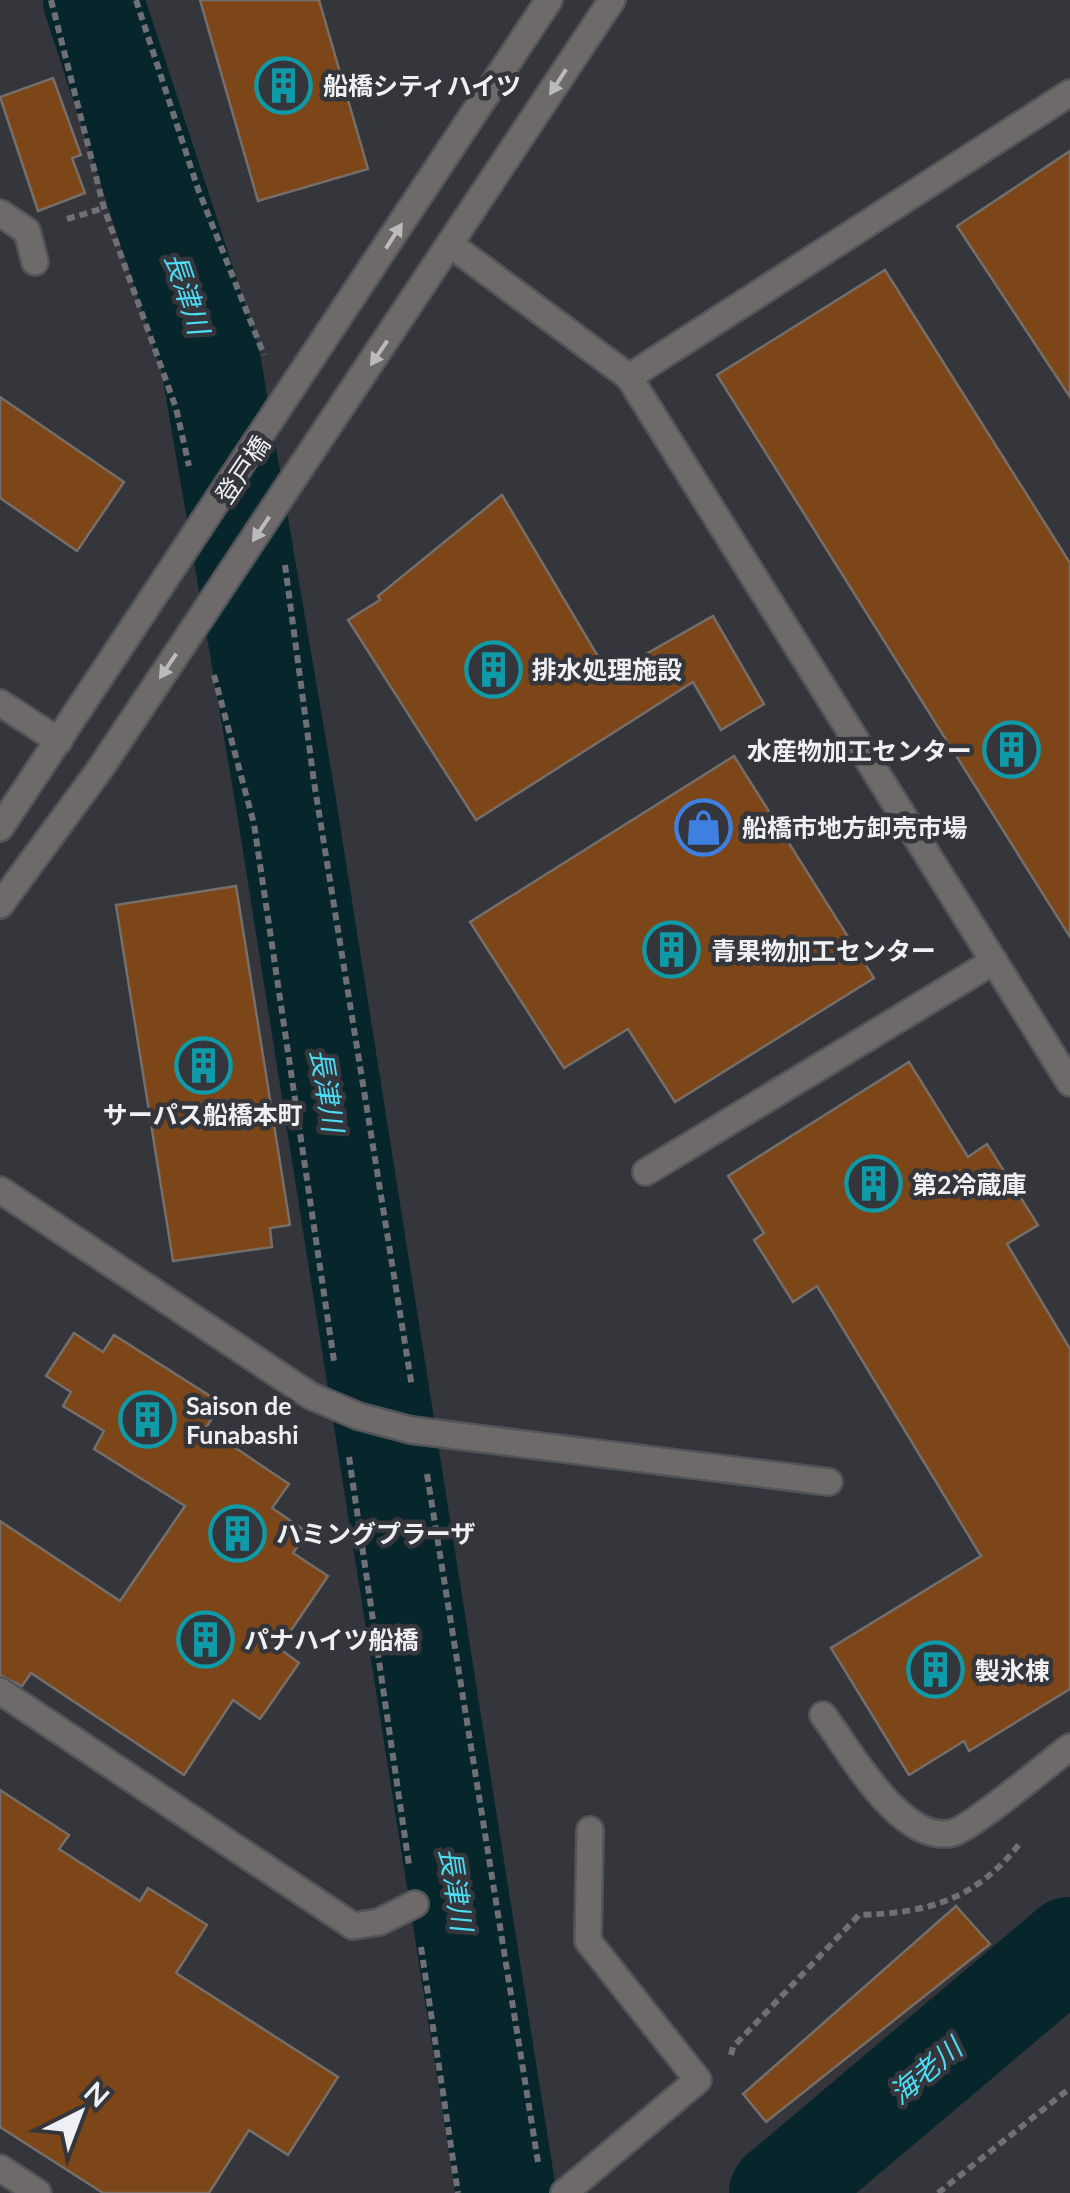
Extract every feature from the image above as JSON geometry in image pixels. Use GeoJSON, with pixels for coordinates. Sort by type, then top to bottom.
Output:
{"type":"FeatureCollection","features":[{"type":"Feature","properties":{"kind":"street","name":"登戸橋"},"geometry":{"type":"LineString","coordinates":[[0,828],[284,406],[549,0]]}},
{"type":"Feature","properties":{"kind":"street","name":"登戸橋"},"geometry":{"type":"LineString","coordinates":[[0,905],[100,768],[299,474],[612,0]]}},
{"type":"Feature","properties":{"kind":"street"},"geometry":{"type":"LineString","coordinates":[[629,377],[1070,93]]}},
{"type":"Feature","properties":{"kind":"street"},"geometry":{"type":"LineString","coordinates":[[0,214],[27,232],[35,262]]}},
{"type":"Feature","properties":{"kind":"street"},"geometry":{"type":"LineString","coordinates":[[451,245],[629,377],[1070,1083]]}},
{"type":"Feature","properties":{"kind":"street"},"geometry":{"type":"LineString","coordinates":[[0,704],[59,741]]}},
{"type":"Feature","properties":{"kind":"street"},"geometry":{"type":"LineString","coordinates":[[646,1172],[994,961]]}},
{"type":"Feature","properties":{"kind":"street"},"geometry":{"type":"LineString","coordinates":[[0,1190],[311,1396],[358,1416],[416,1431],[829,1482]]}},
{"type":"Feature","properties":{"kind":"street"},"geometry":{"type":"LineString","coordinates":[[0,1691],[353,1926],[379,1922],[415,1904]]}},
{"type":"Feature","properties":{"kind":"street"},"geometry":{"type":"LineString","coordinates":[[822,1714],[894,1810],[920,1831],[954,1833],[1070,1747]]}},
{"type":"Feature","properties":{"kind":"street"},"geometry":{"type":"LineString","coordinates":[[564,2193],[698,2080],[588,1941],[590,1830]]}},
{"type":"Feature","properties":{"kind":"street"},"geometry":{"type":"LineString","coordinates":[[0,2168],[38,2193]]}},
{"type":"Feature","properties":{"kind":"path"},"geometry":{"type":"LineString","coordinates":[[51,0],[104,208],[176,408],[191,472]]}},
{"type":"Feature","properties":{"kind":"path"},"geometry":{"type":"LineString","coordinates":[[136,0],[198,189],[266,361]]}},
{"type":"Feature","properties":{"kind":"path"},"geometry":{"type":"LineString","coordinates":[[282,550],[314,782],[416,1431],[538,2164]]}},
{"type":"Feature","properties":{"kind":"path"},"geometry":{"type":"LineString","coordinates":[[728,2066],[733,2047],[860,1915],[914,1914],[961,1894],[1002,1867],[1032,1828]]}},
{"type":"Feature","properties":{"kind":"path"},"geometry":{"type":"LineString","coordinates":[[938,2193],[1070,2088]]}},
{"type":"Feature","properties":{"kind":"building","name":"船橋シティハイツ"},"geometry":{"type":"Polygon","coordinates":[[[200,0],[319,0],[368,169],[258,201],[200,0]]]}},
{"type":"Feature","properties":{"kind":"building"},"geometry":{"type":"Polygon","coordinates":[[[53,78],[81,155],[72,158],[85,193],[38,211],[0,97],[53,78]]]}},
{"type":"Feature","properties":{"kind":"building"},"geometry":{"type":"Polygon","coordinates":[[[1070,151],[1070,397],[957,226],[1070,151]]]}},
{"type":"Feature","properties":{"kind":"building","name":"水産物加工センター"},"geometry":{"type":"Polygon","coordinates":[[[885,270],[1070,563],[1070,937],[717,375],[885,270]]]}},
{"type":"Feature","properties":{"kind":"building"},"geometry":{"type":"Polygon","coordinates":[[[0,397],[124,482],[77,551],[0,498],[0,397]]]}},
{"type":"Feature","properties":{"kind":"building","name":"排水処理施設"},"geometry":{"type":"Polygon","coordinates":[[[502,495],[609,675],[713,616],[764,704],[721,730],[693,682],[476,820],[348,620],[380,600],[378,596],[502,495]]]}},
{"type":"Feature","properties":{"kind":"building","name":"青果物加工センター"},"geometry":{"type":"Polygon","coordinates":[[[734,756],[874,978],[675,1102],[628,1029],[564,1068],[470,922],[734,756]]]}},
{"type":"Feature","properties":{"kind":"building","name":"サーパス船橋本町"},"geometry":{"type":"Polygon","coordinates":[[[236,886],[290,1225],[270,1228],[272,1247],[173,1261],[116,905],[236,886]]]}},
{"type":"Feature","properties":{"kind":"building"},"geometry":{"type":"Polygon","coordinates":[[[909,1062],[968,1157],[987,1144],[1038,1225],[1007,1244],[1070,1349],[1070,1689],[969,1751],[964,1741],[909,1775],[831,1648],[981,1556],[817,1286],[793,1302],[754,1240],[764,1233],[728,1176],[909,1062]]]}},
{"type":"Feature","properties":{"kind":"building"},"geometry":{"type":"Polygon","coordinates":[[[74,1333],[103,1352],[114,1335],[221,1403],[206,1428],[289,1484],[272,1508],[307,1532],[293,1553],[328,1576],[279,1648],[299,1663],[260,1719],[233,1700],[184,1775],[31,1673],[22,1686],[0,1675],[0,1521],[120,1601],[185,1506],[94,1449],[104,1431],[63,1406],[71,1392],[46,1376],[74,1333]]]}},
{"type":"Feature","properties":{"kind":"building"},"geometry":{"type":"Polygon","coordinates":[[[0,1790],[69,1835],[59,1849],[140,1901],[148,1888],[207,1925],[176,1973],[338,2077],[288,2155],[249,2130],[209,2193],[103,2193],[0,2127],[0,1790]]]}},
{"type":"Feature","properties":{"kind":"building"},"geometry":{"type":"Polygon","coordinates":[[[956,1906],[990,1944],[766,2122],[743,2094],[956,1906]]]}},
{"type":"Feature","properties":{"kind":"waterway","name":"長津川"},"geometry":{"type":"LineString","coordinates":[[93,0],[210,358],[285,797],[506,2193]]}},
{"type":"Feature","properties":{"kind":"waterway","name":"海老川"},"geometry":{"type":"LineString","coordinates":[[779,2193],[1070,1947]]}},
{"type":"Feature","properties":{"kind":"place","name":"船橋シティハイツ"},"geometry":{"type":"Point","coordinates":[284,85]}},
{"type":"Feature","properties":{"kind":"place","name":"排水処理施設"},"geometry":{"type":"Point","coordinates":[493,669]}},
{"type":"Feature","properties":{"kind":"place","name":"水産物加工センター"},"geometry":{"type":"Point","coordinates":[1011,750]}},
{"type":"Feature","properties":{"kind":"place","name":"船橋市地方卸売市場"},"geometry":{"type":"Point","coordinates":[703,827]}},
{"type":"Feature","properties":{"kind":"place","name":"青果物加工センター"},"geometry":{"type":"Point","coordinates":[672,950]}},
{"type":"Feature","properties":{"kind":"place","name":"サーパス船橋本町"},"geometry":{"type":"Point","coordinates":[203,1065]}},
{"type":"Feature","properties":{"kind":"place","name":"第2冷蔵庫"},"geometry":{"type":"Point","coordinates":[873,1184]}},
{"type":"Feature","properties":{"kind":"place","name":"Saison de Funabashi"},"geometry":{"type":"Point","coordinates":[147,1419]}},
{"type":"Feature","properties":{"kind":"place","name":"ハミングプラーザ"},"geometry":{"type":"Point","coordinates":[237,1533]}},
{"type":"Feature","properties":{"kind":"place","name":"パナハイツ船橋"},"geometry":{"type":"Point","coordinates":[205,1639]}},
{"type":"Feature","properties":{"kind":"place","name":"製氷棟"},"geometry":{"type":"Point","coordinates":[936,1670]}}]}
